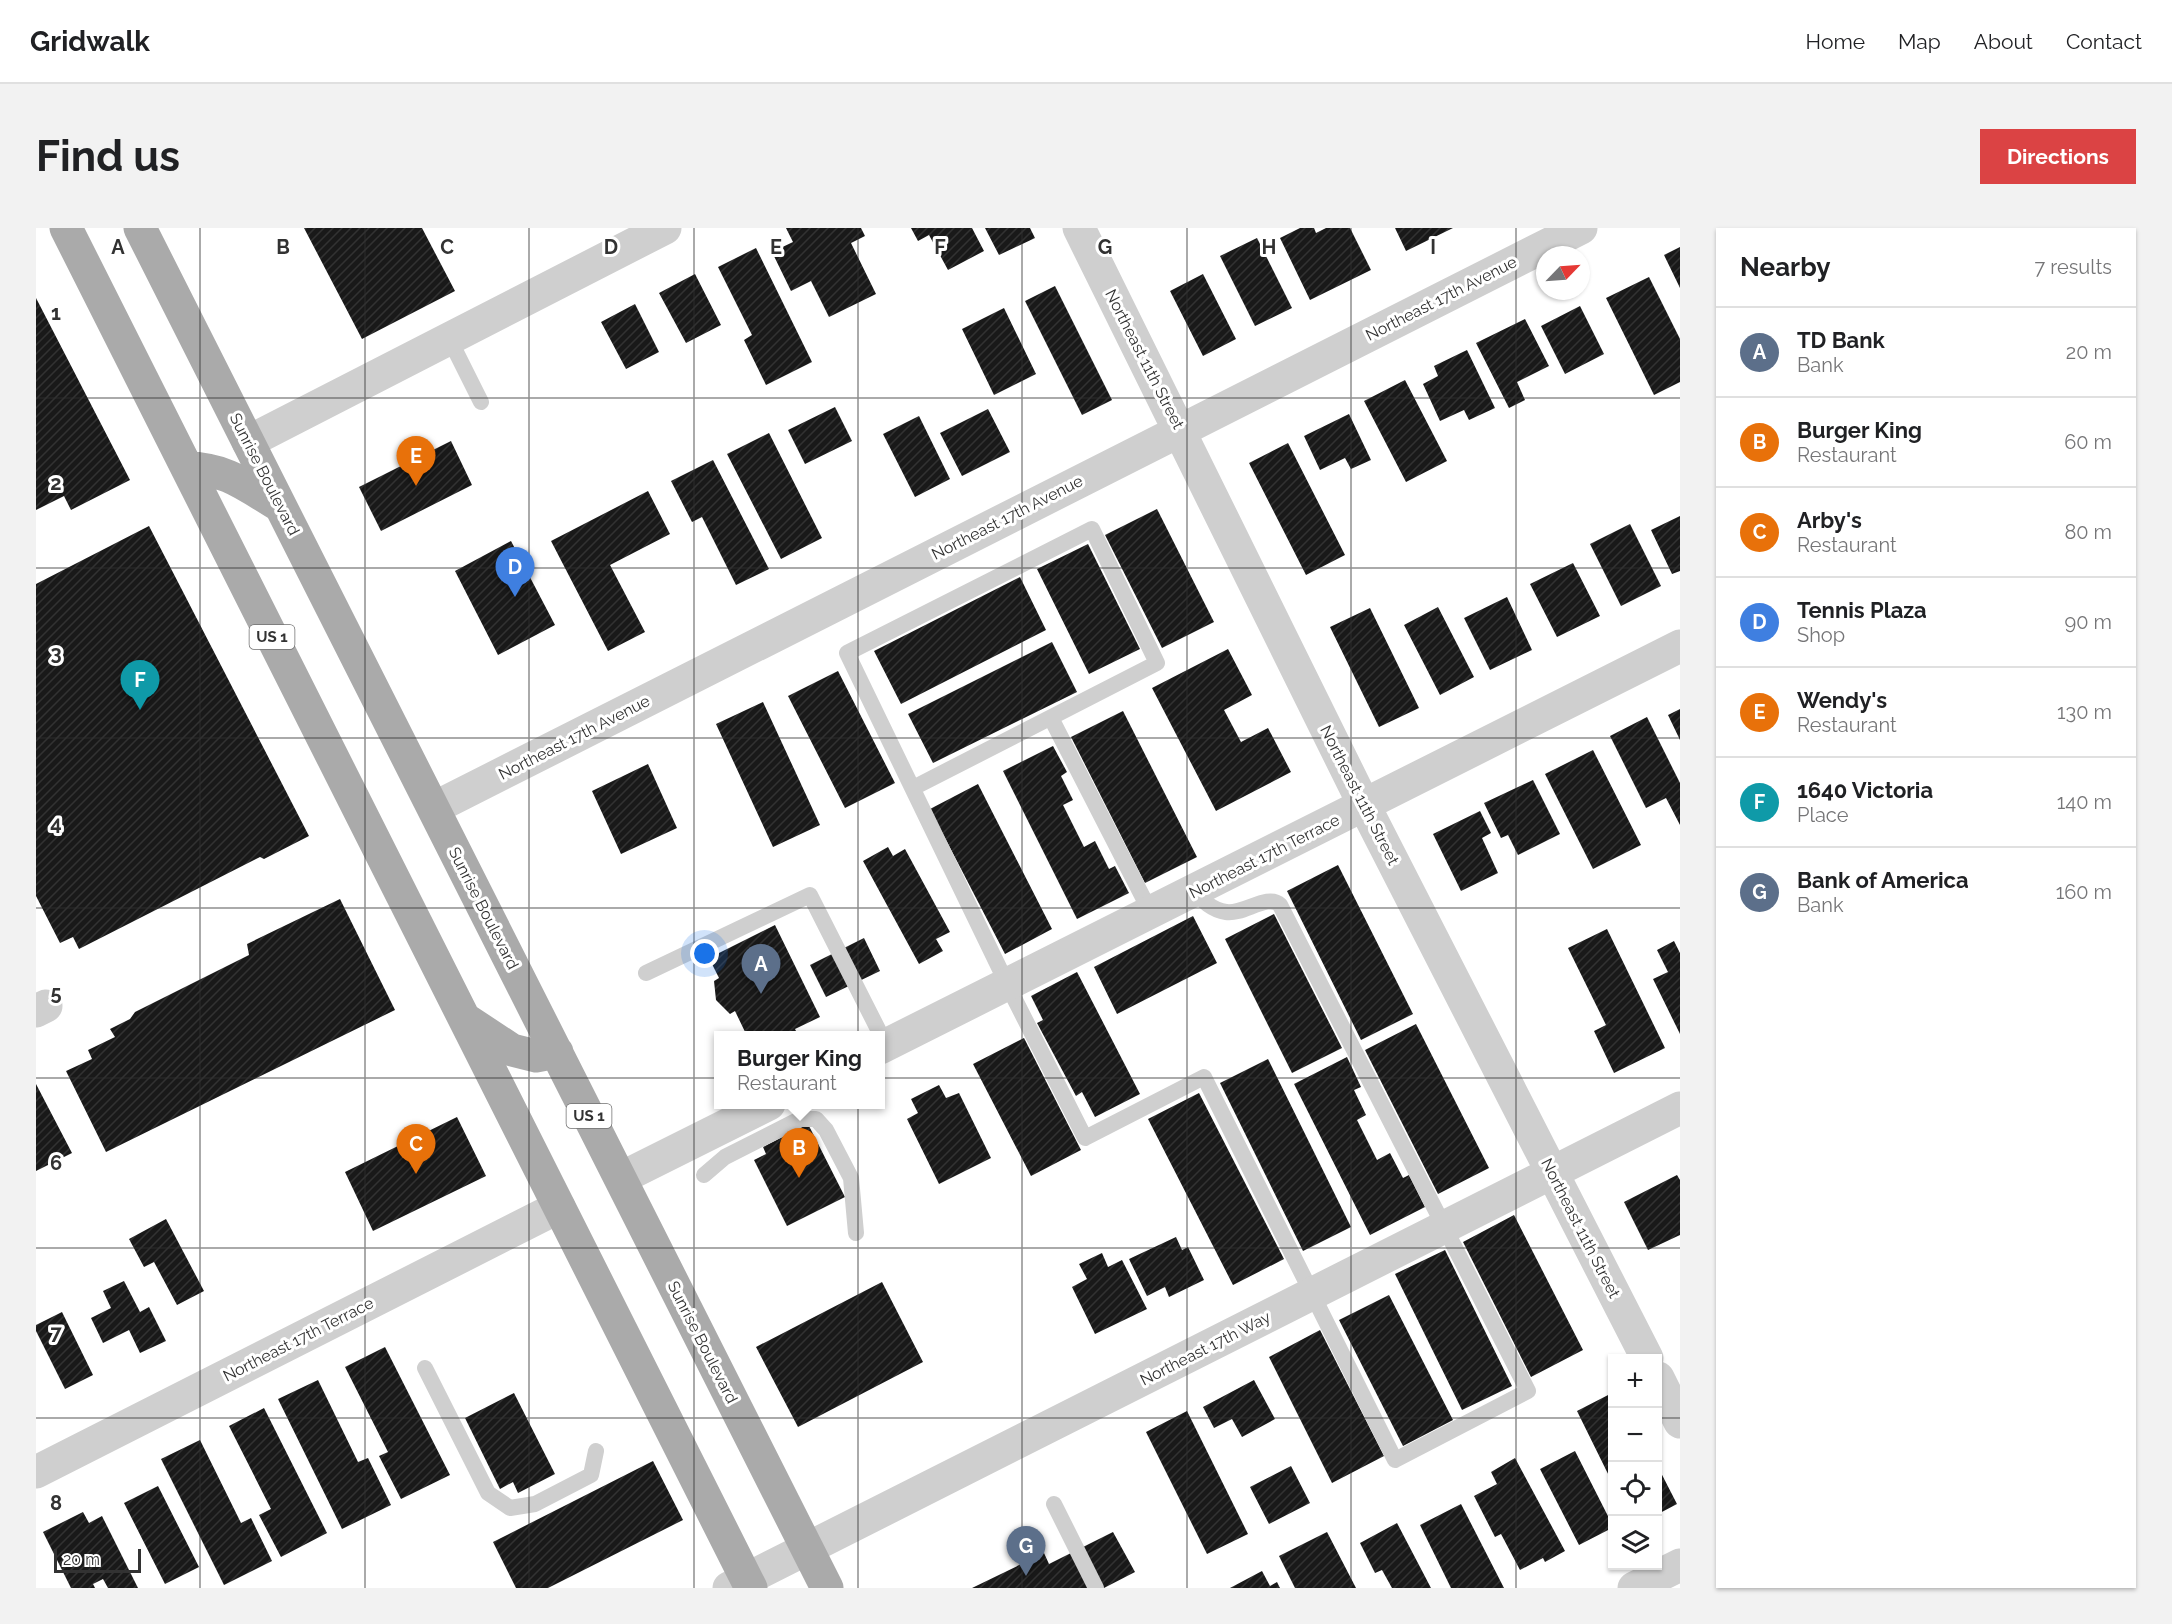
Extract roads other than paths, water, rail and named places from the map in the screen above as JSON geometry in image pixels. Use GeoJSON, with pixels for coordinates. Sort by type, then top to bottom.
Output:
{"type":"FeatureCollection","features":[{"type":"Feature","properties":{"kind":"main road","name":"US 1"},"geometry":{"type":"LineString","coordinates":[[66,228],[559,1206],[742,1585]]}},
{"type":"Feature","properties":{"kind":"main road","name":"Sunrise Boulevard"},"geometry":{"type":"LineString","coordinates":[[140,228],[827,1588]]}},
{"type":"Feature","properties":{"kind":"main road"},"geometry":{"type":"LineString","coordinates":[[186,468],[204,468],[225,473],[280,506]]}},
{"type":"Feature","properties":{"kind":"main road"},"geometry":{"type":"LineString","coordinates":[[464,1018],[512,1050],[536,1056],[557,1052]]}},
{"type":"Feature","properties":{"kind":"street"},"geometry":{"type":"LineString","coordinates":[[248,441],[665,228]]}},
{"type":"Feature","properties":{"kind":"street","name":"Northeast 11th Street"},"geometry":{"type":"LineString","coordinates":[[1079,228],[1364,805],[1644,1354]]}},
{"type":"Feature","properties":{"kind":"street","name":"Northeast 17th Avenue"},"geometry":{"type":"LineString","coordinates":[[434,808],[1581,228]]}},
{"type":"Feature","properties":{"kind":"street","name":"Northeast 17th Terrace"},"geometry":{"type":"LineString","coordinates":[[885,1046],[1680,646]]}},
{"type":"Feature","properties":{"kind":"street","name":"Northeast 17th Way"},"geometry":{"type":"LineString","coordinates":[[742,1585],[807,1549],[1680,1108]]}},
{"type":"Feature","properties":{"kind":"street"},"geometry":{"type":"LineString","coordinates":[[621,1178],[759,1109]]}},
{"type":"Feature","properties":{"kind":"street","name":"Northeast 17th Terrace"},"geometry":{"type":"LineString","coordinates":[[36,1472],[559,1206]]}},
{"type":"Feature","properties":{"kind":"street"},"geometry":{"type":"LineString","coordinates":[[1662,1386],[1680,1422]]}},
{"type":"Feature","properties":{"kind":"street"},"geometry":{"type":"LineString","coordinates":[[1634,1588],[1680,1564]]}},
{"type":"Feature","properties":{"kind":"lane"},"geometry":{"type":"LineString","coordinates":[[449,338],[481,402]]}},
{"type":"Feature","properties":{"kind":"lane"},"geometry":{"type":"LineString","coordinates":[[913,788],[1157,663],[1092,529],[847,653],[1008,986],[1085,1138],[1204,1077],[1395,1460],[1528,1391],[1280,905],[1271,900],[1244,910],[1227,913],[1206,904],[1208,884]]}},
{"type":"Feature","properties":{"kind":"lane"},"geometry":{"type":"LineString","coordinates":[[1051,718],[1150,913]]}},
{"type":"Feature","properties":{"kind":"lane"},"geometry":{"type":"LineString","coordinates":[[646,973],[810,895],[875,1031]]}},
{"type":"Feature","properties":{"kind":"lane"},"geometry":{"type":"LineString","coordinates":[[704,1175],[725,1157],[800,1119],[816,1119],[826,1130],[851,1178],[856,1233]]}},
{"type":"Feature","properties":{"kind":"lane"},"geometry":{"type":"LineString","coordinates":[[425,1368],[488,1493],[510,1508],[535,1504],[591,1475],[596,1451]]}},
{"type":"Feature","properties":{"kind":"lane"},"geometry":{"type":"LineString","coordinates":[[1054,1504],[1096,1588]]}},
{"type":"Feature","properties":{"kind":"place","name":"Wendy's"},"geometry":{"type":"Point","coordinates":[416,486]}},
{"type":"Feature","properties":{"kind":"place","name":"Tennis Plaza"},"geometry":{"type":"Point","coordinates":[515,597]}},
{"type":"Feature","properties":{"kind":"place","name":"1640 Victoria"},"geometry":{"type":"Point","coordinates":[140,710]}},
{"type":"Feature","properties":{"kind":"place","name":"TD Bank"},"geometry":{"type":"Point","coordinates":[761,994]}},
{"type":"Feature","properties":{"kind":"place","name":"Arby's"},"geometry":{"type":"Point","coordinates":[416,1174]}},
{"type":"Feature","properties":{"kind":"place","name":"Burger King"},"geometry":{"type":"Point","coordinates":[799,1178]}},
{"type":"Feature","properties":{"kind":"place","name":"Bank of America"},"geometry":{"type":"Point","coordinates":[1026,1576]}}]}
